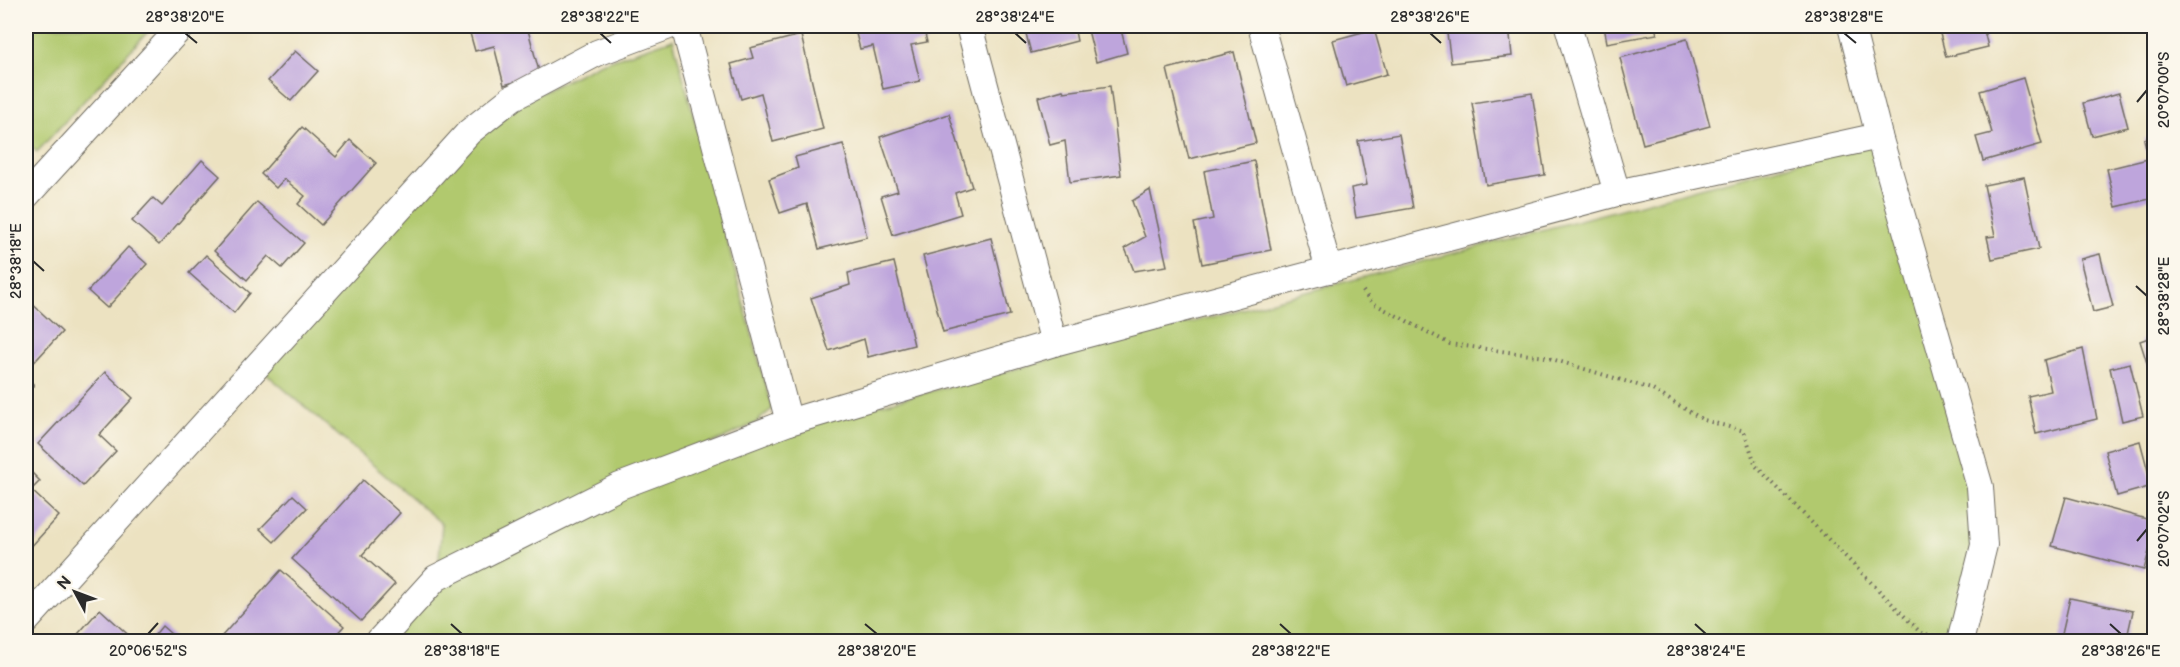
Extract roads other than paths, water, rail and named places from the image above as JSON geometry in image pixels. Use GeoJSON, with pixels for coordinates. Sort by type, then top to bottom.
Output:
{"type":"FeatureCollection","features":[{"type":"Feature","properties":{"kind":"street"},"geometry":{"type":"LineString","coordinates":[[29,184],[182,26]]}},
{"type":"Feature","properties":{"kind":"street"},"geometry":{"type":"LineString","coordinates":[[26,621],[469,132],[512,98],[597,53],[669,26]]}},
{"type":"Feature","properties":{"kind":"street"},"geometry":{"type":"LineString","coordinates":[[684,26],[789,422]]}},
{"type":"Feature","properties":{"kind":"street"},"geometry":{"type":"LineString","coordinates":[[969,26],[1054,343]]}},
{"type":"Feature","properties":{"kind":"street"},"geometry":{"type":"LineString","coordinates":[[1261,26],[1337,268]]}},
{"type":"Feature","properties":{"kind":"street"},"geometry":{"type":"LineString","coordinates":[[1568,26],[1617,193]]}},
{"type":"Feature","properties":{"kind":"street"},"geometry":{"type":"LineString","coordinates":[[1851,26],[1879,136],[1980,487],[1984,545],[1950,640]]}},
{"type":"Feature","properties":{"kind":"street"},"geometry":{"type":"LineString","coordinates":[[378,642],[436,578],[620,486],[789,422],[1054,343],[1617,193],[1879,136]]}}]}
